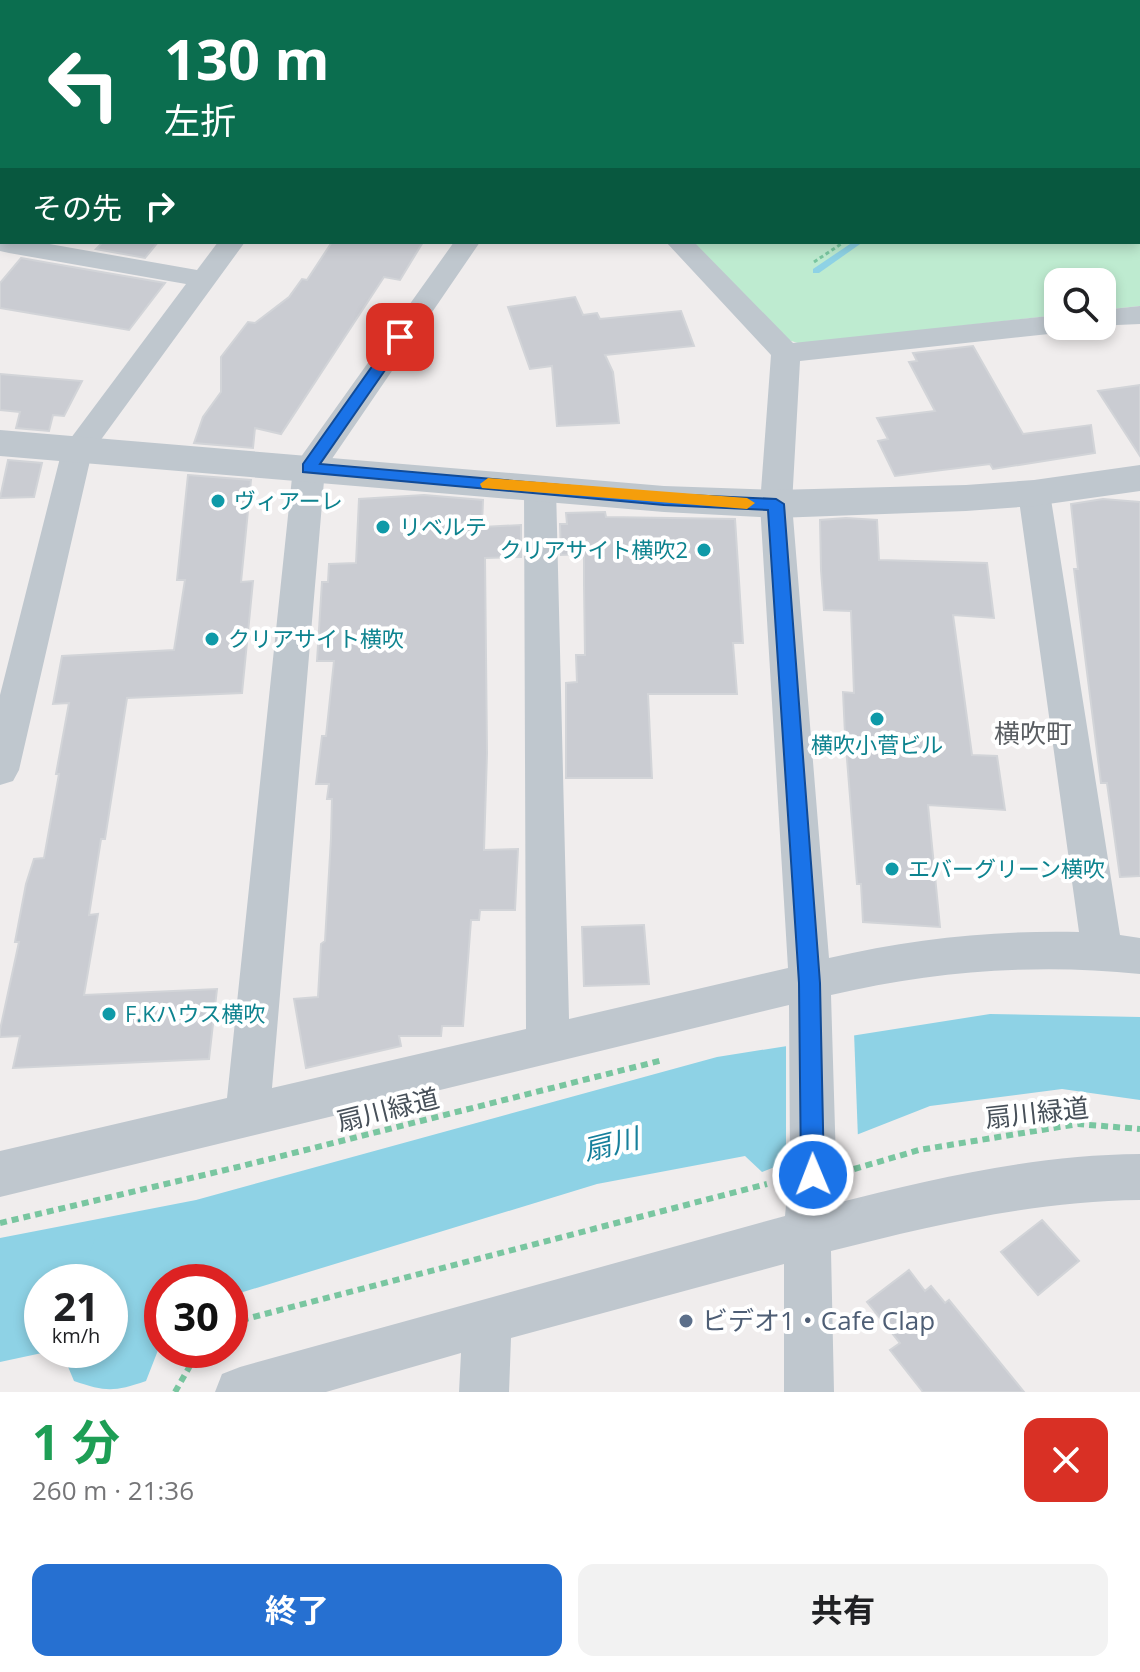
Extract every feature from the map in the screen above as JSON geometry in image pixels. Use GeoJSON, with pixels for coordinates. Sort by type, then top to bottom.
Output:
{"type":"FeatureCollection","features":[{"type":"Feature","properties":{"kind":"street"},"geometry":{"type":"LineString","coordinates":[[0,770],[77,450],[230,244]]}},
{"type":"Feature","properties":{"kind":"street"},"geometry":{"type":"LineString","coordinates":[[248,1113],[309,468],[466,244]]}},
{"type":"Feature","properties":{"kind":"street"},"geometry":{"type":"LineString","coordinates":[[681,244],[786,353],[776,504],[810,983],[809,1392]]}},
{"type":"Feature","properties":{"kind":"street"},"geometry":{"type":"LineString","coordinates":[[6,248],[204,279]]}},
{"type":"Feature","properties":{"kind":"street"},"geometry":{"type":"LineString","coordinates":[[1116,318],[1140,315]]}},
{"type":"Feature","properties":{"kind":"street"},"geometry":{"type":"LineString","coordinates":[[786,353],[1044,325]]}},
{"type":"Feature","properties":{"kind":"street"},"geometry":{"type":"LineString","coordinates":[[0,443],[664,499],[776,504],[966,498],[1034,493],[1140,478]]}},
{"type":"Feature","properties":{"kind":"street"},"geometry":{"type":"LineString","coordinates":[[540,488],[548,1043]]}},
{"type":"Feature","properties":{"kind":"street"},"geometry":{"type":"LineString","coordinates":[[0,1174],[887,963],[965,953],[1121,953],[1034,493]]}},
{"type":"Feature","properties":{"kind":"street"},"geometry":{"type":"LineString","coordinates":[[240,1392],[807,1234],[956,1196],[1070,1177],[1140,1177]]}},
{"type":"Feature","properties":{"kind":"street"},"geometry":{"type":"LineString","coordinates":[[484,1392],[487,1323]]}},
{"type":"Feature","properties":{"kind":"path"},"geometry":{"type":"LineString","coordinates":[[814,262],[841,244]]}},
{"type":"Feature","properties":{"kind":"path","name":"扇川緑道"},"geometry":{"type":"LineString","coordinates":[[0,1223],[253,1164],[666,1060]]}},
{"type":"Feature","properties":{"kind":"path","name":"扇川緑道"},"geometry":{"type":"LineString","coordinates":[[248,1318],[810,1172],[919,1150],[1078,1124],[1140,1129]]}},
{"type":"Feature","properties":{"kind":"path"},"geometry":{"type":"LineString","coordinates":[[175,1392],[189,1368]]}},
{"type":"Feature","properties":{"kind":"green space"},"geometry":{"type":"Polygon","coordinates":[[[695,244],[1140,244],[1140,306],[1116,309],[1116,268],[1044,268],[1044,317],[801,344],[788,340],[695,244]]]}},
{"type":"Feature","properties":{"kind":"water","name":"扇川"},"geometry":{"type":"Polygon","coordinates":[[[990,1014],[1140,1017],[1140,1100],[1062,1089],[930,1106],[762,1172],[745,1156],[597,1184],[248,1291],[248,1264],[144,1264],[144,1323],[128,1327],[128,1264],[24,1264],[24,1357],[0,1362],[0,1238],[196,1200],[717,1057],[990,1014]]]}},
{"type":"Feature","properties":{"kind":"pier"},"geometry":{"type":"Polygon","coordinates":[[[854,1032],[858,1139],[786,1167],[786,1043],[854,1032]]]}},
{"type":"Feature","properties":{"kind":"building"},"geometry":{"type":"Polygon","coordinates":[[[101,244],[156,244],[145,258],[96,249],[101,244]]]}},
{"type":"Feature","properties":{"kind":"building"},"geometry":{"type":"Polygon","coordinates":[[[331,244],[422,244],[400,280],[384,277],[281,434],[255,428],[253,448],[194,443],[203,417],[221,392],[221,357],[248,322],[255,323],[289,297],[302,279],[307,280],[331,244]]]}},
{"type":"Feature","properties":{"kind":"building"},"geometry":{"type":"Polygon","coordinates":[[[21,258],[165,283],[129,330],[0,308],[0,283],[21,258]]]}},
{"type":"Feature","properties":{"kind":"building"},"geometry":{"type":"Polygon","coordinates":[[[575,297],[583,315],[597,313],[600,319],[681,311],[694,346],[605,355],[613,372],[619,423],[557,426],[552,366],[530,369],[508,307],[575,297]]]}},
{"type":"Feature","properties":{"kind":"building"},"geometry":{"type":"Polygon","coordinates":[[[973,346],[1023,434],[1091,425],[1095,453],[993,469],[990,464],[895,476],[878,441],[888,439],[877,418],[935,411],[909,362],[917,361],[913,353],[973,346]]]}},
{"type":"Feature","properties":{"kind":"building"},"geometry":{"type":"Polygon","coordinates":[[[0,374],[82,381],[64,416],[53,415],[49,431],[16,428],[20,412],[0,410],[0,374]]]}},
{"type":"Feature","properties":{"kind":"building"},"geometry":{"type":"Polygon","coordinates":[[[1140,385],[1140,456],[1098,391],[1140,385]]]}},
{"type":"Feature","properties":{"kind":"building"},"geometry":{"type":"Polygon","coordinates":[[[8,460],[42,463],[34,497],[0,498],[8,460]]]}},
{"type":"Feature","properties":{"kind":"building"},"geometry":{"type":"Polygon","coordinates":[[[188,475],[251,480],[241,582],[253,581],[242,693],[127,698],[105,839],[101,839],[89,915],[98,914],[84,995],[217,989],[209,1059],[13,1068],[20,1036],[0,1037],[0,1030],[19,942],[15,942],[26,884],[34,859],[44,858],[59,774],[56,774],[69,703],[53,704],[62,656],[174,650],[185,580],[177,580],[188,475]]]}},
{"type":"Feature","properties":{"kind":"building"},"geometry":{"type":"Polygon","coordinates":[[[424,495],[483,500],[482,527],[521,525],[521,557],[485,558],[487,753],[484,850],[518,849],[515,910],[480,910],[479,920],[471,920],[463,1026],[442,1026],[441,1036],[399,1036],[401,1046],[306,1068],[294,999],[318,997],[321,944],[325,941],[331,838],[332,799],[327,799],[329,784],[316,784],[322,736],[326,736],[334,661],[317,661],[322,582],[328,582],[329,564],[356,563],[359,499],[424,495]]]}},
{"type":"Feature","properties":{"kind":"building"},"geometry":{"type":"Polygon","coordinates":[[[1103,499],[1140,502],[1140,876],[1120,877],[1107,783],[1101,783],[1074,569],[1078,569],[1071,504],[1103,499]]]}},
{"type":"Feature","properties":{"kind":"building"},"geometry":{"type":"Polygon","coordinates":[[[605,512],[606,517],[735,519],[743,643],[733,643],[737,694],[648,694],[652,778],[566,778],[566,683],[577,682],[576,655],[585,655],[584,554],[561,555],[560,524],[567,524],[566,513],[605,512]]]}},
{"type":"Feature","properties":{"kind":"building"},"geometry":{"type":"Polygon","coordinates":[[[820,520],[877,520],[879,560],[987,563],[994,618],[953,615],[972,755],[997,756],[1005,810],[928,805],[940,927],[863,922],[861,884],[857,884],[843,692],[854,693],[851,611],[824,610],[821,570],[820,520]]]}},
{"type":"Feature","properties":{"kind":"building"},"geometry":{"type":"Polygon","coordinates":[[[644,925],[649,984],[584,986],[582,927],[644,925]]]}},
{"type":"Feature","properties":{"kind":"building"},"geometry":{"type":"Polygon","coordinates":[[[1042,1220],[1079,1261],[1038,1295],[1001,1252],[1042,1220]]]}},
{"type":"Feature","properties":{"kind":"building"},"geometry":{"type":"Polygon","coordinates":[[[909,1270],[925,1291],[931,1286],[945,1303],[949,1300],[1024,1392],[923,1392],[890,1350],[900,1343],[867,1302],[909,1270]]]}},
{"type":"Feature","properties":{"kind":"waterway"},"geometry":{"type":"LineString","coordinates":[[816,271],[856,244]]}},
{"type":"Feature","properties":{"kind":"waterway"},"geometry":{"type":"LineString","coordinates":[[128,1281],[130,1274]]}},
{"type":"Feature","properties":{"kind":"slow traffic"},"geometry":{"type":"LineString","coordinates":[[488,484],[747,503]]}},
{"type":"Feature","properties":{"kind":"place","name":"ヴィアーレ"},"geometry":{"type":"Point","coordinates":[218,501]}},
{"type":"Feature","properties":{"kind":"place","name":"リベルテ"},"geometry":{"type":"Point","coordinates":[383,527]}},
{"type":"Feature","properties":{"kind":"place","name":"クリアサイト横吹2"},"geometry":{"type":"Point","coordinates":[704,550]}},
{"type":"Feature","properties":{"kind":"place","name":"クリアサイト横吹"},"geometry":{"type":"Point","coordinates":[212,639]}},
{"type":"Feature","properties":{"kind":"place","name":"横吹小菅ビル"},"geometry":{"type":"Point","coordinates":[877,719]}},
{"type":"Feature","properties":{"kind":"place","name":"エバーグリーン横吹"},"geometry":{"type":"Point","coordinates":[892,869]}},
{"type":"Feature","properties":{"kind":"place","name":"F.Kハウス横吹"},"geometry":{"type":"Point","coordinates":[109,1014]}},
{"type":"Feature","properties":{"kind":"place","name":"ビデオ1・Cafe Clap"},"geometry":{"type":"Point","coordinates":[686,1321]}},
{"type":"Feature","properties":{"kind":"district","name":"横吹町"},"geometry":{"type":"Point","coordinates":[1033,734]}},
{"type":"Feature","properties":{"kind":"route"},"geometry":{"type":"LineString","coordinates":[[400,337],[309,468],[664,499],[776,504],[810,983],[813,1175]]}}]}
